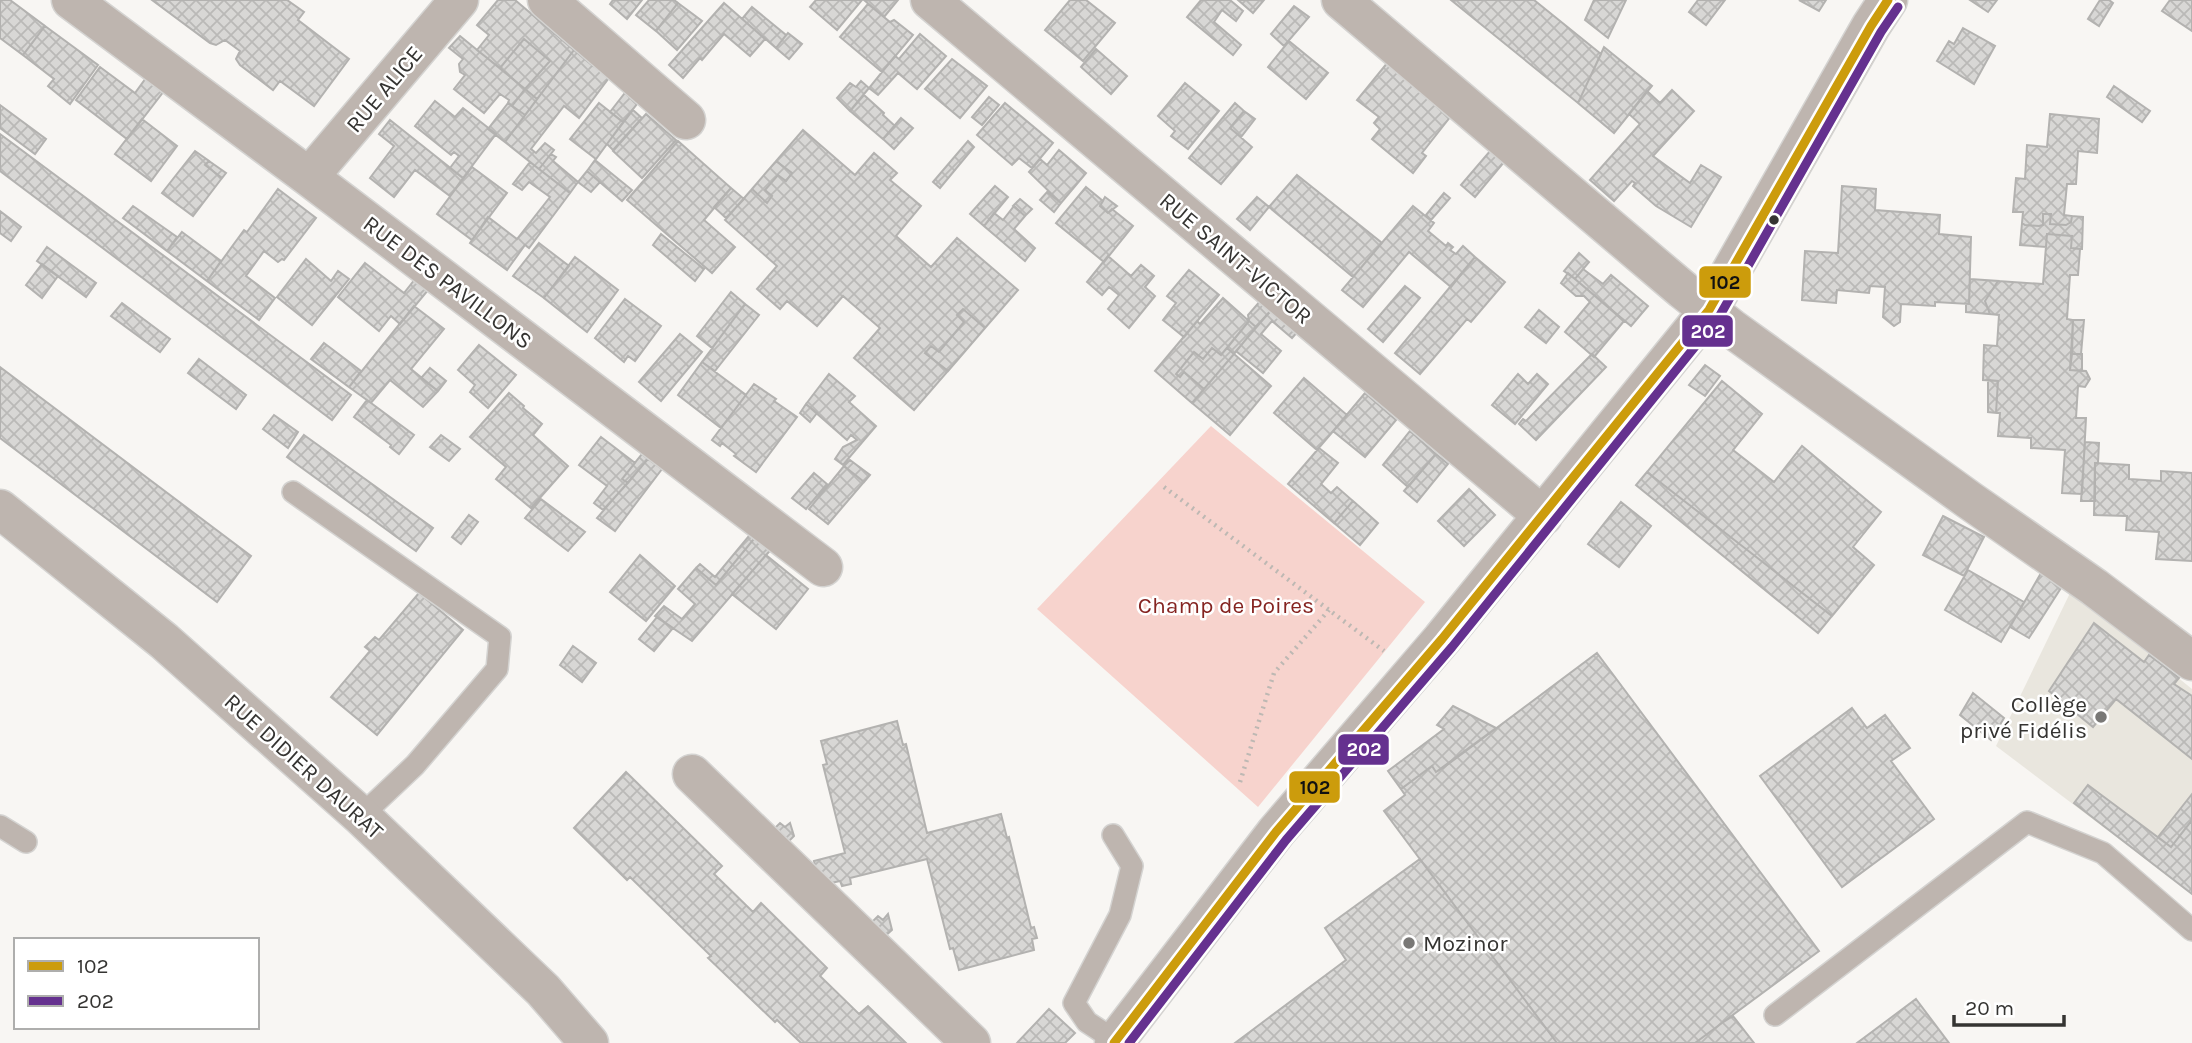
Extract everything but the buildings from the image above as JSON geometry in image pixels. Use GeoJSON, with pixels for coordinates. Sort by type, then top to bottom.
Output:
{"type":"FeatureCollection","features":[{"type":"Feature","properties":{"kind":"street","name":"RUE DES PAVILLONS"},"geometry":{"type":"LineString","coordinates":[[71,0],[823,567]]}},
{"type":"Feature","properties":{"kind":"street","name":"RUE ALICE"},"geometry":{"type":"LineString","coordinates":[[309,177],[459,0]]}},
{"type":"Feature","properties":{"kind":"street"},"geometry":{"type":"LineString","coordinates":[[547,0],[686,120]]}},
{"type":"Feature","properties":{"kind":"street","name":"RUE SAINT-VICTOR"},"geometry":{"type":"LineString","coordinates":[[930,0],[1542,516]]}},
{"type":"Feature","properties":{"kind":"street"},"geometry":{"type":"LineString","coordinates":[[1341,0],[1709,310],[1969,500],[2094,587],[2192,661]]}},
{"type":"Feature","properties":{"kind":"street"},"geometry":{"type":"LineString","coordinates":[[1115,1042],[1276,832],[1413,672],[1709,310],[1888,0]]}},
{"type":"Feature","properties":{"kind":"street","name":"RUE DIDIER DAURAT"},"geometry":{"type":"LineString","coordinates":[[0,509],[164,641],[361,816],[543,990],[589,1043]]}},
{"type":"Feature","properties":{"kind":"street"},"geometry":{"type":"LineString","coordinates":[[692,774],[971,1043]]}},
{"type":"Feature","properties":{"kind":"lane"},"geometry":{"type":"LineString","coordinates":[[293,492],[500,637],[497,669],[415,765],[361,816]]}},
{"type":"Feature","properties":{"kind":"lane"},"geometry":{"type":"LineString","coordinates":[[1775,1015],[2027,822],[2103,853],[2192,930]]}},
{"type":"Feature","properties":{"kind":"lane"},"geometry":{"type":"LineString","coordinates":[[0,826],[26,842]]}},
{"type":"Feature","properties":{"kind":"lane"},"geometry":{"type":"LineString","coordinates":[[1113,835],[1132,866],[1120,915],[1074,1003],[1087,1022],[1115,1042]]}},
{"type":"Feature","properties":{"kind":"path"},"geometry":{"type":"LineString","coordinates":[[1164,487],[1413,672]]}},
{"type":"Feature","properties":{"kind":"path"},"geometry":{"type":"LineString","coordinates":[[1240,782],[1274,673],[1329,610]]}},
{"type":"Feature","properties":{"kind":"shaded area","name":"Collège privé Fidélis"},"geometry":{"type":"Polygon","coordinates":[[[2071,591],[2192,689],[2192,894],[1996,746],[2071,591]]]}},
{"type":"Feature","properties":{"kind":"green space","name":"Champ de Poires"},"geometry":{"type":"Polygon","coordinates":[[[1211,426],[1425,602],[1258,807],[1037,609],[1211,426]]]}},
{"type":"Feature","properties":{"kind":"transit line","name":"102"},"geometry":{"type":"LineString","coordinates":[[1114,1043],[1276,832],[1442,639],[1709,310],[1888,0]]}},
{"type":"Feature","properties":{"kind":"transit line","name":"202"},"geometry":{"type":"LineString","coordinates":[[1129,1043],[1286,840],[1452,647],[1719,317],[1881,32],[1898,7]]}},
{"type":"Feature","properties":{"kind":"place","name":"Collège privé Fidélis"},"geometry":{"type":"Point","coordinates":[2101,717]}},
{"type":"Feature","properties":{"kind":"place","name":"Mozinor"},"geometry":{"type":"Point","coordinates":[1409,943]}}]}
